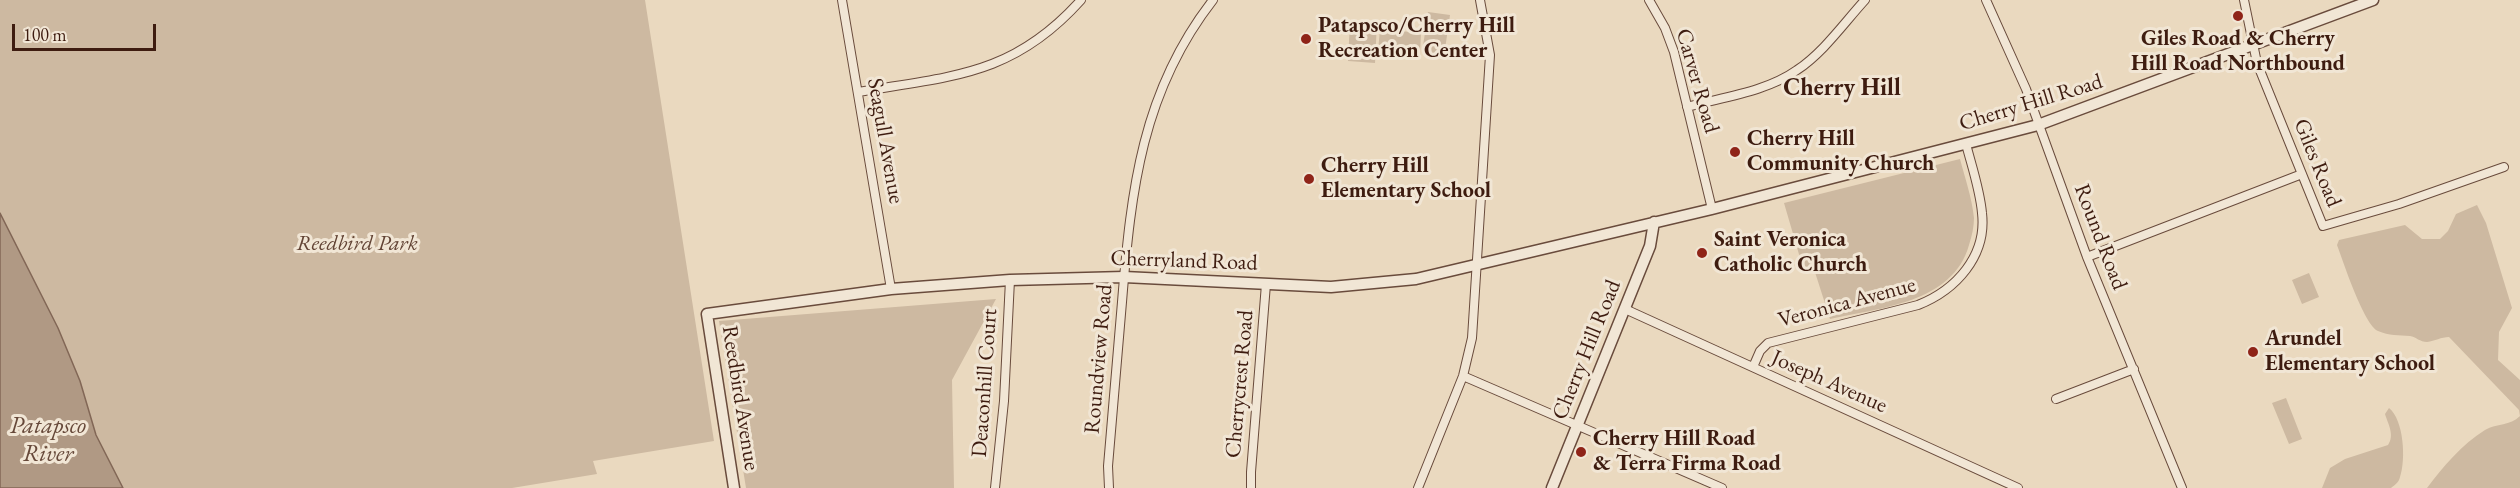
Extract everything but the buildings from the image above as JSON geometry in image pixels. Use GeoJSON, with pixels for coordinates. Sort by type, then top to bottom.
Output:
{"type":"FeatureCollection","features":[{"type":"Feature","properties":{"kind":"street","name":"Seagull Avenue"},"geometry":{"type":"LineString","coordinates":[[842,0],[891,289]]}},
{"type":"Feature","properties":{"kind":"street"},"geometry":{"type":"LineString","coordinates":[[858,92],[984,69],[1029,47],[1066,17],[1081,0]]}},
{"type":"Feature","properties":{"kind":"street","name":"Roundview Road"},"geometry":{"type":"LineString","coordinates":[[1108,488],[1124,278],[1132,197],[1140,156],[1159,93],[1177,53],[1213,0]]}},
{"type":"Feature","properties":{"kind":"street"},"geometry":{"type":"LineString","coordinates":[[1418,488],[1464,376],[1472,338],[1491,55],[1480,0]]}},
{"type":"Feature","properties":{"kind":"street","name":"Carver Road"},"geometry":{"type":"LineString","coordinates":[[1649,0],[1665,28],[1674,52],[1712,208]]}},
{"type":"Feature","properties":{"kind":"street","name":"Round Road"},"geometry":{"type":"LineString","coordinates":[[1986,0],[2026,89],[2087,257],[2182,488]]}},
{"type":"Feature","properties":{"kind":"street","name":"Giles Road"},"geometry":{"type":"LineString","coordinates":[[2244,0],[2252,46],[2323,226],[2388,208],[2504,167]]}},
{"type":"Feature","properties":{"kind":"street","name":"Cherry Hill Road"},"geometry":{"type":"LineString","coordinates":[[1551,488],[1650,246],[1654,222],[2038,125],[2373,0]]}},
{"type":"Feature","properties":{"kind":"street"},"geometry":{"type":"LineString","coordinates":[[1687,107],[1760,88],[1796,71],[1810,60],[1860,2]]}},
{"type":"Feature","properties":{"kind":"street","name":"Veronica Avenue"},"geometry":{"type":"LineString","coordinates":[[1752,367],[1760,351],[1768,343],[1918,305],[1943,293],[1958,280],[1976,253],[1982,226],[1982,212],[1966,144]]}},
{"type":"Feature","properties":{"kind":"street"},"geometry":{"type":"LineString","coordinates":[[2087,257],[2302,174]]}},
{"type":"Feature","properties":{"kind":"street","name":"Cherryland Road"},"geometry":{"type":"LineString","coordinates":[[707,314],[891,289],[1010,280],[1124,278],[1301,287],[1356,286],[1416,279],[1654,222]]}},
{"type":"Feature","properties":{"kind":"street","name":"Deaconhill Court"},"geometry":{"type":"LineString","coordinates":[[994,488],[1004,401],[1010,280]]}},
{"type":"Feature","properties":{"kind":"street","name":"Cherrycrest Road"},"geometry":{"type":"LineString","coordinates":[[1251,488],[1266,284]]}},
{"type":"Feature","properties":{"kind":"street","name":"Joseph Avenue"},"geometry":{"type":"LineString","coordinates":[[1625,309],[2018,488]]}},
{"type":"Feature","properties":{"kind":"street","name":"Reedbird Avenue"},"geometry":{"type":"LineString","coordinates":[[707,314],[734,488]]}},
{"type":"Feature","properties":{"kind":"street"},"geometry":{"type":"LineString","coordinates":[[2056,399],[2134,369]]}},
{"type":"Feature","properties":{"kind":"street"},"geometry":{"type":"LineString","coordinates":[[1464,376],[1722,488]]}},
{"type":"Feature","properties":{"kind":"green space","name":"Reedbird Park"},"geometry":{"type":"Polygon","coordinates":[[[0,0],[645,0],[714,441],[593,461],[597,474],[512,488],[123,488],[96,435],[80,381],[58,328],[0,213],[0,0]]]}},
{"type":"Feature","properties":{"kind":"green space"},"geometry":{"type":"Polygon","coordinates":[[[1428,12],[1450,15],[1444,56],[1422,53],[1428,12]]]}},
{"type":"Feature","properties":{"kind":"green space"},"geometry":{"type":"Polygon","coordinates":[[[1350,21],[1377,22],[1375,63],[1348,61],[1350,21]]]}},
{"type":"Feature","properties":{"kind":"green space"},"geometry":{"type":"Polygon","coordinates":[[[1380,29],[1421,33],[1420,55],[1378,51],[1380,29]]]}},
{"type":"Feature","properties":{"kind":"green space"},"geometry":{"type":"Polygon","coordinates":[[[1960,159],[1974,218],[1970,242],[1960,264],[1947,279],[1931,291],[1912,300],[1830,319],[1813,266],[1803,268],[1784,203],[1960,159]]]}},
{"type":"Feature","properties":{"kind":"green space"},"geometry":{"type":"Polygon","coordinates":[[[2477,205],[2486,223],[2512,308],[2499,332],[2498,360],[2520,380],[2520,416],[2519,410],[2449,337],[2425,342],[2410,336],[2382,333],[2372,326],[2354,292],[2337,245],[2339,240],[2405,225],[2422,239],[2440,239],[2448,231],[2456,214],[2477,205]]]}},
{"type":"Feature","properties":{"kind":"green space"},"geometry":{"type":"Polygon","coordinates":[[[2309,273],[2319,297],[2302,304],[2292,280],[2309,273]]]}},
{"type":"Feature","properties":{"kind":"green space"},"geometry":{"type":"Polygon","coordinates":[[[996,299],[952,380],[954,488],[746,488],[719,321],[996,299]]]}},
{"type":"Feature","properties":{"kind":"green space"},"geometry":{"type":"Polygon","coordinates":[[[2286,398],[2302,439],[2289,444],[2272,403],[2286,398]]]}},
{"type":"Feature","properties":{"kind":"green space"},"geometry":{"type":"Polygon","coordinates":[[[2389,408],[2398,421],[2401,431],[2403,461],[2398,482],[2391,488],[2322,488],[2330,468],[2345,459],[2388,445],[2391,433],[2385,414],[2389,408]]]}},
{"type":"Feature","properties":{"kind":"green space"},"geometry":{"type":"Polygon","coordinates":[[[2520,416],[2520,488],[2427,488],[2453,456],[2468,442],[2485,430],[2520,416]]]}},
{"type":"Feature","properties":{"kind":"water","name":"Patapsco River"},"geometry":{"type":"Polygon","coordinates":[[[0,213],[58,328],[80,381],[96,435],[123,488],[0,488],[0,213]]]}},
{"type":"Feature","properties":{"kind":"place","name":"Giles Road & Cherry Hill Road Northbound"},"geometry":{"type":"Point","coordinates":[2238,16]}},
{"type":"Feature","properties":{"kind":"place","name":"Patapsco/Cherry Hill Recreation Center"},"geometry":{"type":"Point","coordinates":[1306,39]}},
{"type":"Feature","properties":{"kind":"place","name":"Cherry Hill Community Church"},"geometry":{"type":"Point","coordinates":[1735,152]}},
{"type":"Feature","properties":{"kind":"place","name":"Cherry Hill Elementary School"},"geometry":{"type":"Point","coordinates":[1309,179]}},
{"type":"Feature","properties":{"kind":"place","name":"Saint Veronica Catholic Church"},"geometry":{"type":"Point","coordinates":[1702,253]}},
{"type":"Feature","properties":{"kind":"place","name":"Arundel Elementary School"},"geometry":{"type":"Point","coordinates":[2253,352]}},
{"type":"Feature","properties":{"kind":"place","name":"Cherry Hill Road & Terra Firma Road"},"geometry":{"type":"Point","coordinates":[1581,452]}},
{"type":"Feature","properties":{"kind":"district","name":"Cherry Hill"},"geometry":{"type":"Point","coordinates":[1842,88]}}]}
